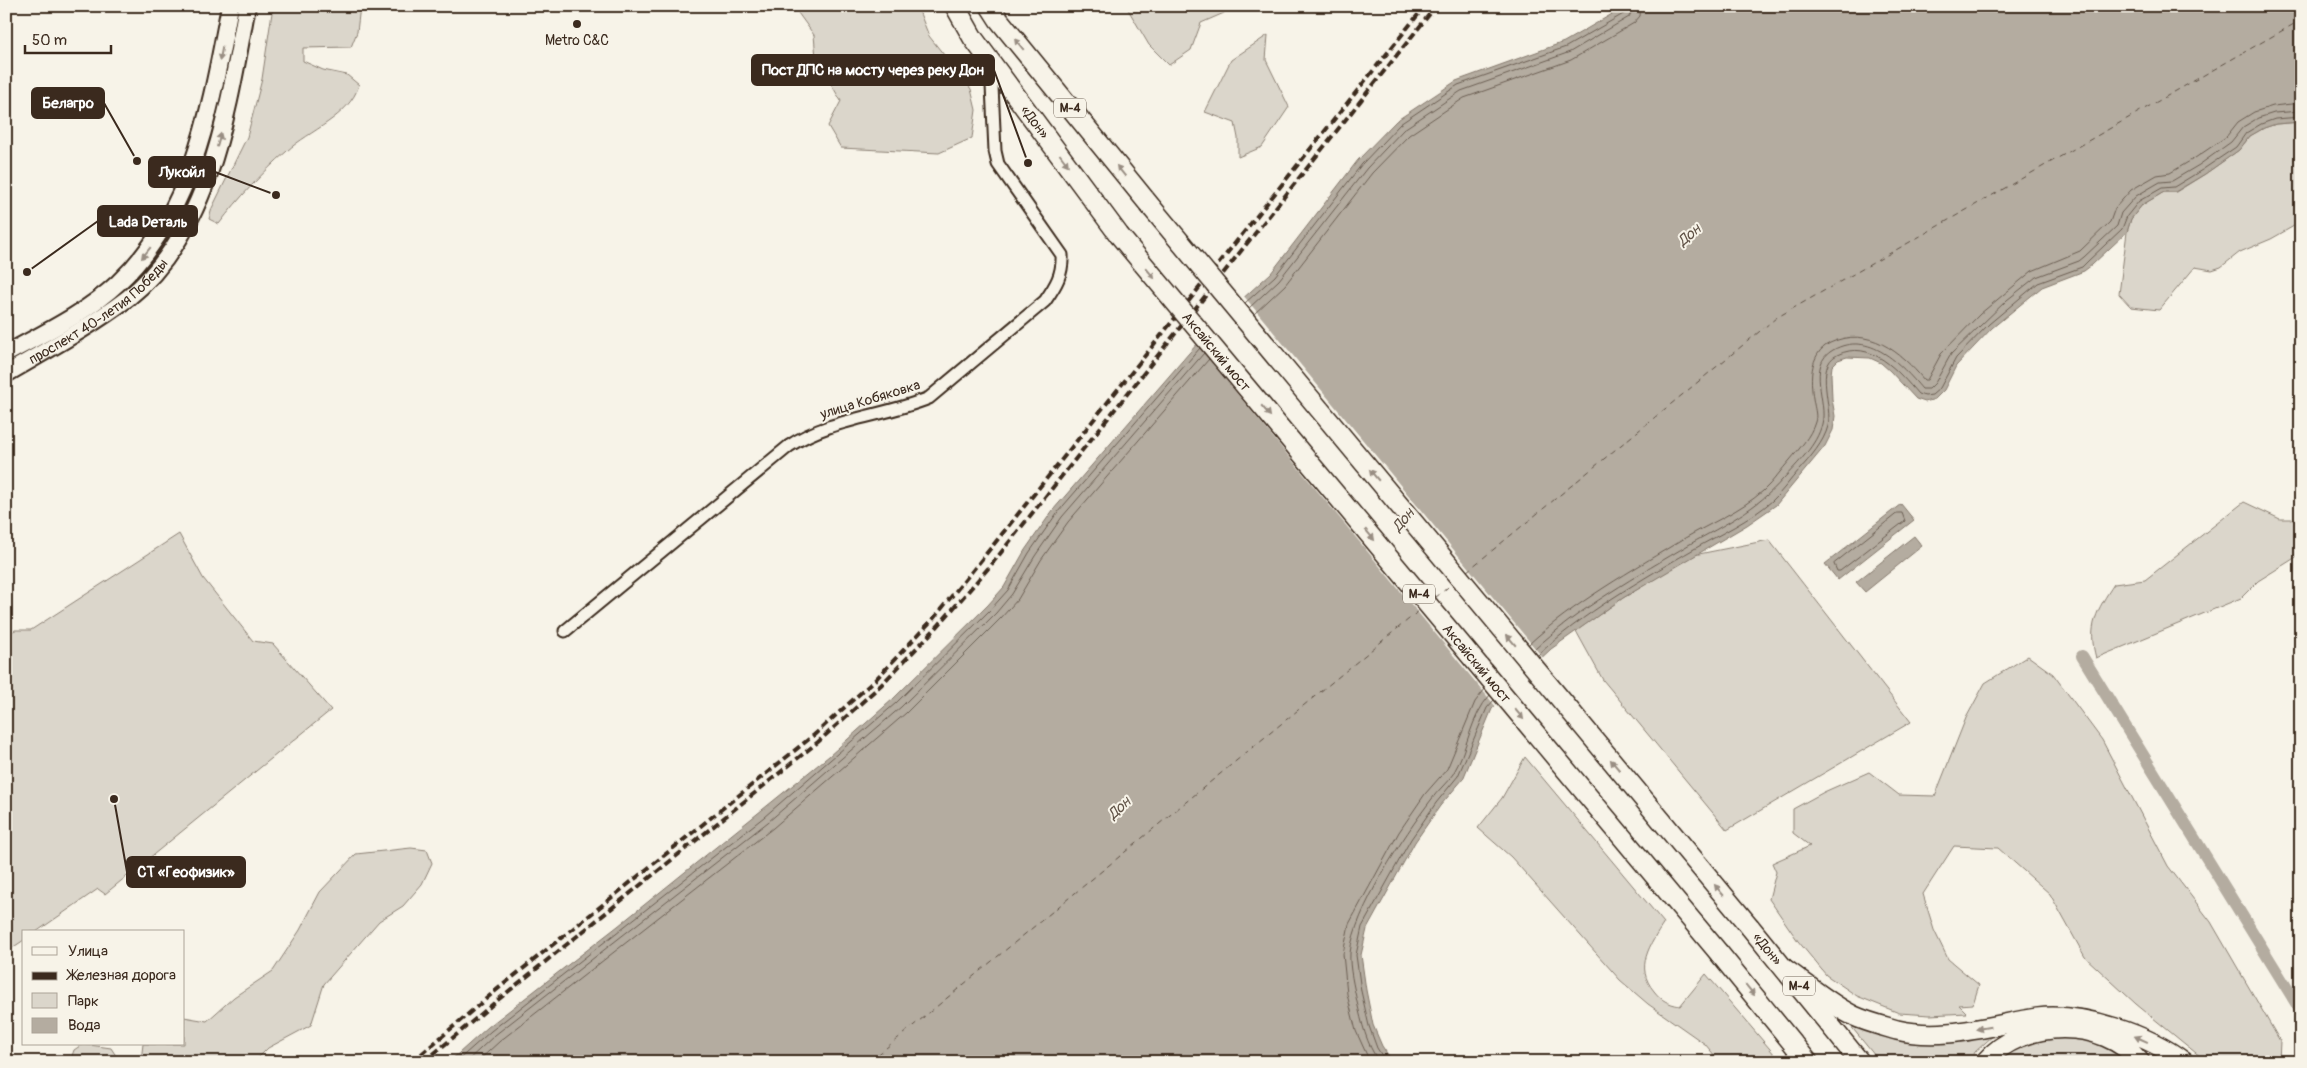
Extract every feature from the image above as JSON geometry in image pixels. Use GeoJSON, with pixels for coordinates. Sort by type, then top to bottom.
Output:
{"type":"FeatureCollection","features":[{"type":"Feature","properties":{"kind":"main road","name":"проспект 40-летия Победы"},"geometry":{"type":"LineString","coordinates":[[6,354],[76,314],[110,289],[148,252],[191,172],[210,109],[230,6]]}},
{"type":"Feature","properties":{"kind":"main road","name":"проспект 40-летия Победы"},"geometry":{"type":"LineString","coordinates":[[6,374],[83,329],[122,302],[161,263],[186,224],[208,180],[227,114],[247,6]]}},
{"type":"Feature","properties":{"kind":"main road","name":"«Дон»"},"geometry":{"type":"LineString","coordinates":[[955,6],[973,38],[990,62],[1119,235]]}},
{"type":"Feature","properties":{"kind":"main road","name":"«Дон»"},"geometry":{"type":"LineString","coordinates":[[990,6],[999,20],[1152,208],[1785,969],[1860,1062]]}},
{"type":"Feature","properties":{"kind":"main road","name":"Аксайский мост"},"geometry":{"type":"LineString","coordinates":[[1119,235],[1808,1062]]}},
{"type":"Feature","properties":{"kind":"main road"},"geometry":{"type":"LineString","coordinates":[[110,289],[122,302]]}},
{"type":"Feature","properties":{"kind":"main road"},"geometry":{"type":"LineString","coordinates":[[1785,969],[1831,1003],[1854,1016],[1898,1030],[1951,1033],[2039,1018],[2056,1017],[2084,1020],[2131,1034],[2176,1056],[2184,1062]]}},
{"type":"Feature","properties":{"kind":"main road"},"geometry":{"type":"LineString","coordinates":[[1986,1062],[2001,1048],[2017,1039],[2033,1033],[2063,1029],[2077,1029],[2105,1036],[2140,1062]]}},
{"type":"Feature","properties":{"kind":"street","name":"улица Кобяковка"},"geometry":{"type":"LineString","coordinates":[[565,631],[789,446],[805,436],[831,425],[911,406],[929,398],[1045,301],[1059,280],[1063,266],[1062,255],[998,164],[995,151],[990,62]]}},
{"type":"Feature","properties":{"kind":"green space"},"geometry":{"type":"Polygon","coordinates":[[[273,6],[360,6],[357,32],[351,47],[303,48],[303,61],[323,70],[347,75],[359,85],[347,106],[328,122],[296,143],[278,159],[251,186],[219,224],[209,219],[212,208],[247,137],[262,79],[273,6]]]}},
{"type":"Feature","properties":{"kind":"green space"},"geometry":{"type":"Polygon","coordinates":[[[793,6],[917,6],[929,36],[971,89],[976,110],[972,138],[939,153],[841,148],[828,126],[841,101],[816,58],[814,35],[793,6]]]}},
{"type":"Feature","properties":{"kind":"green space"},"geometry":{"type":"Polygon","coordinates":[[[1126,6],[1231,6],[1224,13],[1201,23],[1191,50],[1169,65],[1149,45],[1126,6]]]}},
{"type":"Feature","properties":{"kind":"green space"},"geometry":{"type":"Polygon","coordinates":[[[1268,35],[1266,60],[1289,107],[1262,147],[1238,157],[1238,138],[1235,123],[1205,112],[1231,60],[1268,35]]]}},
{"type":"Feature","properties":{"kind":"green space"},"geometry":{"type":"Polygon","coordinates":[[[2301,122],[2301,222],[2271,239],[2240,252],[2221,267],[2212,270],[2195,267],[2159,310],[2131,307],[2119,294],[2127,232],[2131,219],[2142,205],[2164,192],[2176,192],[2205,174],[2239,150],[2250,136],[2264,128],[2276,124],[2301,122]]]}},
{"type":"Feature","properties":{"kind":"green space"},"geometry":{"type":"Polygon","coordinates":[[[2244,502],[2280,519],[2301,519],[2301,554],[2258,581],[2241,598],[2096,658],[2093,647],[2093,627],[2098,610],[2114,584],[2145,580],[2244,502]]]}},
{"type":"Feature","properties":{"kind":"green space"},"geometry":{"type":"Polygon","coordinates":[[[179,534],[203,578],[253,641],[273,644],[331,710],[105,894],[98,889],[39,930],[22,930],[22,941],[6,952],[6,636],[15,630],[31,630],[179,534]]]}},
{"type":"Feature","properties":{"kind":"green space"},"geometry":{"type":"Polygon","coordinates":[[[1769,540],[1911,722],[1727,830],[1603,680],[1576,631],[1623,598],[1694,555],[1769,540]]]}},
{"type":"Feature","properties":{"kind":"green space"},"geometry":{"type":"Polygon","coordinates":[[[2028,656],[2053,674],[2102,740],[2168,866],[2211,922],[2280,1041],[2279,1062],[2207,1062],[2136,1004],[2085,957],[2050,894],[1998,848],[1954,846],[1923,894],[1934,930],[1948,959],[1979,985],[1973,1004],[1959,1005],[1967,1013],[1930,1015],[1899,1013],[1857,996],[1826,975],[1798,941],[1769,899],[1776,872],[1772,863],[1810,846],[1793,833],[1793,809],[1824,792],[1869,772],[1899,795],[1935,796],[1966,718],[1985,683],[2028,656]]]}},
{"type":"Feature","properties":{"kind":"green space"},"geometry":{"type":"Polygon","coordinates":[[[1525,757],[1664,923],[1649,948],[1645,965],[1648,982],[1657,994],[1665,1001],[1680,1006],[1706,974],[1781,1062],[1720,1062],[1705,1044],[1648,1004],[1620,980],[1511,857],[1478,828],[1502,798],[1525,757]]]}},
{"type":"Feature","properties":{"kind":"green space"},"geometry":{"type":"Polygon","coordinates":[[[411,848],[427,850],[432,863],[422,884],[403,906],[379,921],[324,984],[311,1025],[268,1048],[254,1062],[138,1062],[141,1061],[143,1046],[185,1046],[185,1017],[207,1021],[234,997],[273,971],[300,930],[320,892],[356,854],[411,848]]]}},
{"type":"Feature","properties":{"kind":"green space"},"geometry":{"type":"Polygon","coordinates":[[[1836,1008],[1855,1018],[1995,1034],[1975,1052],[1970,1062],[1880,1062],[1836,1008]]]}},
{"type":"Feature","properties":{"kind":"green space"},"geometry":{"type":"Polygon","coordinates":[[[2052,1034],[2093,1040],[2110,1048],[2128,1062],[1994,1062],[2000,1056],[2052,1034]]]}},
{"type":"Feature","properties":{"kind":"green space"},"geometry":{"type":"Polygon","coordinates":[[[80,1046],[111,1048],[120,1062],[70,1062],[74,1050],[80,1046]]]}},
{"type":"Feature","properties":{"kind":"water","name":"Дон"},"geometry":{"type":"Polygon","coordinates":[[[1626,6],[2301,6],[2301,122],[2276,124],[2264,128],[2250,136],[2239,150],[2205,174],[2175,192],[2164,192],[2142,205],[2131,219],[2127,232],[2092,265],[2084,271],[2042,287],[1992,328],[1956,366],[1944,390],[1935,399],[1925,402],[1916,399],[1890,371],[1881,363],[1870,358],[1847,357],[1838,360],[1832,366],[1831,374],[1835,416],[1833,430],[1825,446],[1776,505],[1747,525],[1623,598],[1551,649],[1521,677],[1492,709],[1463,779],[1440,806],[1415,842],[1367,929],[1361,955],[1366,990],[1373,1025],[1382,1046],[1393,1062],[449,1062],[488,1027],[618,926],[829,756],[893,699],[988,605],[1004,587],[1025,550],[1053,510],[1219,320],[1271,273],[1358,160],[1396,121],[1456,81],[1564,42],[1626,6]]]}},
{"type":"Feature","properties":{"kind":"water"},"geometry":{"type":"Polygon","coordinates":[[[1901,504],[1914,520],[1838,580],[1825,564],[1901,504]]]}},
{"type":"Feature","properties":{"kind":"water"},"geometry":{"type":"Polygon","coordinates":[[[1914,536],[1922,546],[1865,592],[1856,582],[1914,536]]]}},
{"type":"Feature","properties":{"kind":"pier"},"geometry":{"type":"Polygon","coordinates":[[[1243,295],[1544,659],[1497,708],[1195,343],[1243,295]]]}},
{"type":"Feature","properties":{"kind":"waterway"},"geometry":{"type":"LineString","coordinates":[[2082,656],[2301,1011]]}},
{"type":"Feature","properties":{"kind":"ferry route"},"geometry":{"type":"LineString","coordinates":[[1466,572],[1776,318],[2301,20]]}},
{"type":"Feature","properties":{"kind":"ferry route"},"geometry":{"type":"LineString","coordinates":[[1435,598],[1453,583]]}},
{"type":"Feature","properties":{"kind":"ferry route"},"geometry":{"type":"LineString","coordinates":[[869,1062],[1420,610]]}},
{"type":"Feature","properties":{"kind":"railway"},"geometry":{"type":"LineString","coordinates":[[412,1062],[494,992],[814,735],[876,679],[933,619],[982,559],[1425,6]]}},
{"type":"Feature","properties":{"kind":"railway"},"geometry":{"type":"LineString","coordinates":[[424,1062],[499,999],[818,742],[881,685],[938,626],[991,565],[1436,6]]}},
{"type":"Feature","properties":{"kind":"place","name":"Metro C&C"},"geometry":{"type":"Point","coordinates":[577,24]}},
{"type":"Feature","properties":{"kind":"place","name":"Белагро"},"geometry":{"type":"Point","coordinates":[137,161]}},
{"type":"Feature","properties":{"kind":"place","name":"Пост ДПС на мосту через реку Дон"},"geometry":{"type":"Point","coordinates":[1028,163]}},
{"type":"Feature","properties":{"kind":"place","name":"Лукойл"},"geometry":{"type":"Point","coordinates":[276,195]}},
{"type":"Feature","properties":{"kind":"place","name":"Lada Dеталь"},"geometry":{"type":"Point","coordinates":[27,272]}},
{"type":"Feature","properties":{"kind":"place","name":"СТ «Геофизик»"},"geometry":{"type":"Point","coordinates":[114,799]}}]}
